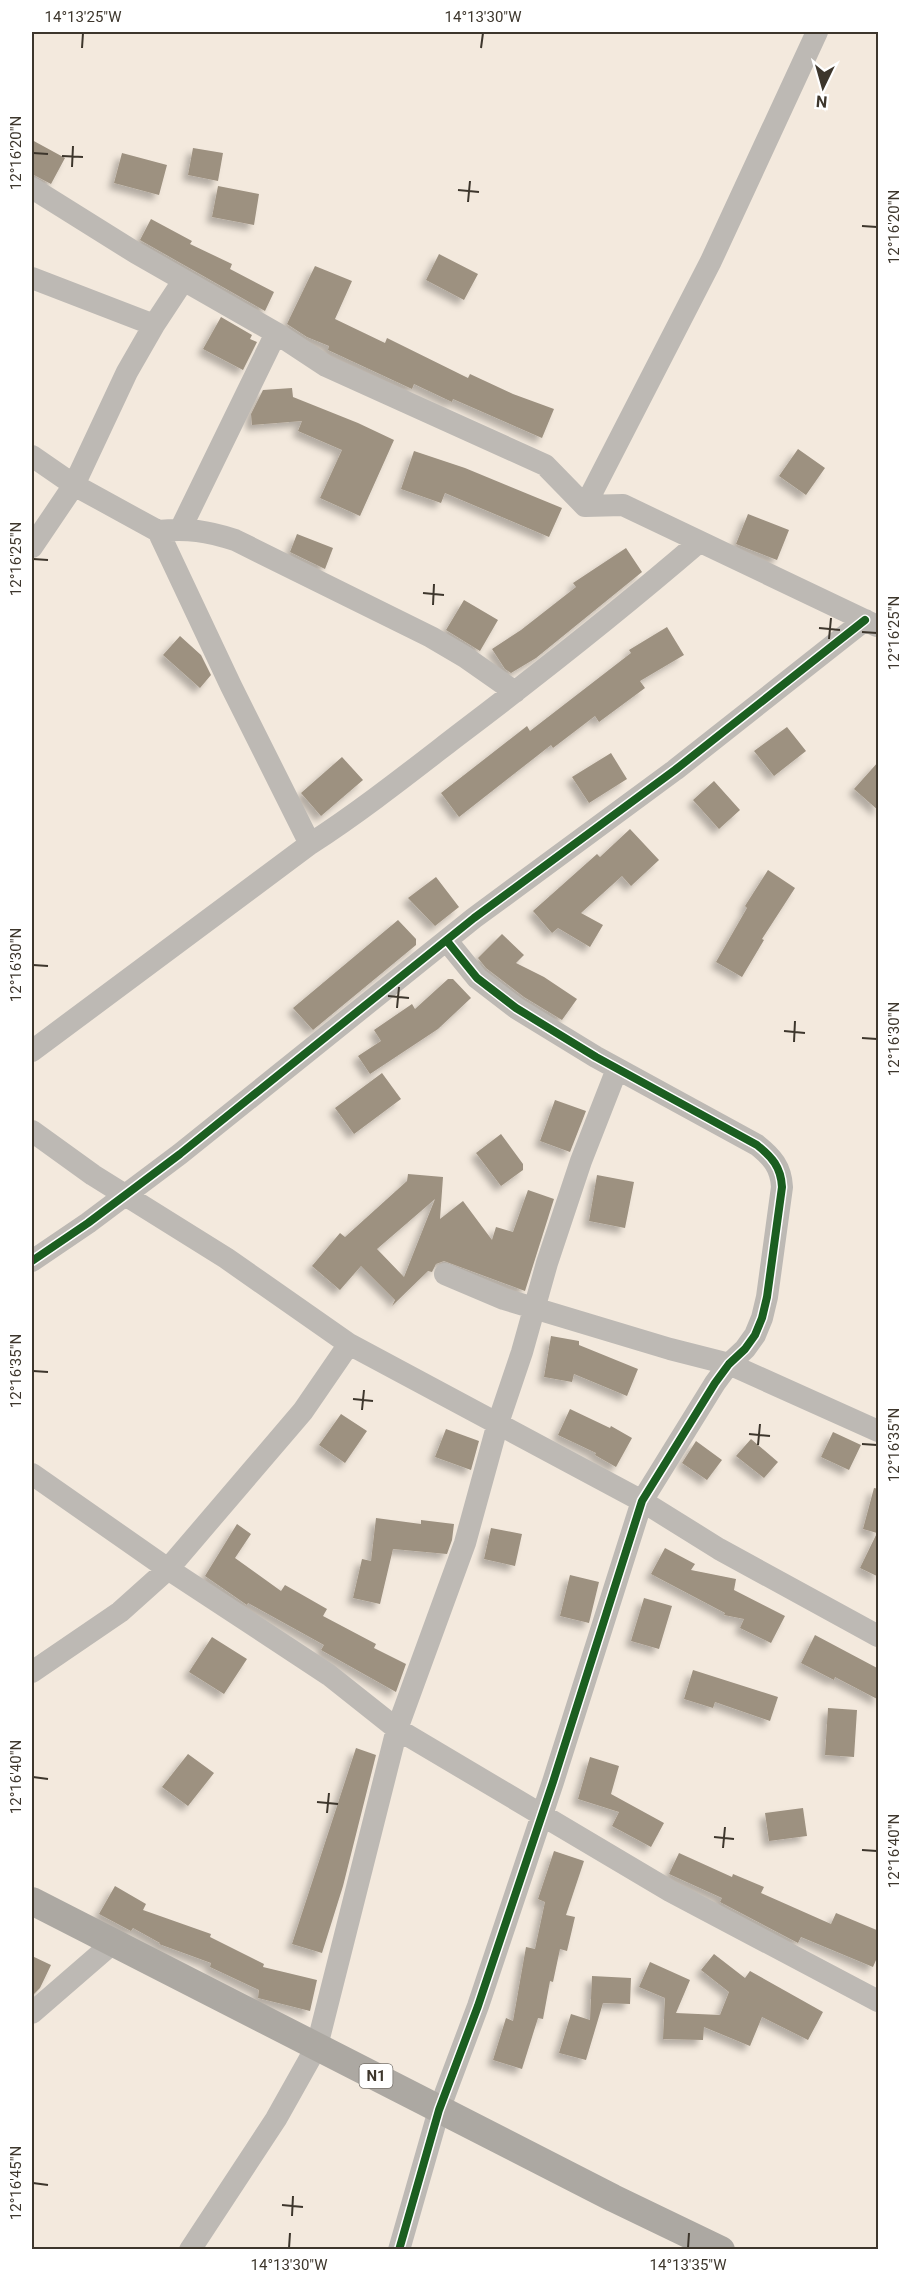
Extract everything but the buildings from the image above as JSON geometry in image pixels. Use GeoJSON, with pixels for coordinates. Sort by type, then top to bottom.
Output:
{"type":"FeatureCollection","features":[{"type":"Feature","properties":{"kind":"main road","name":"N1"},"geometry":{"type":"LineString","coordinates":[[32,1901],[440,2110],[721,2250]]}},
{"type":"Feature","properties":{"kind":"street"},"geometry":{"type":"LineString","coordinates":[[585,506],[711,261],[817,32]]}},
{"type":"Feature","properties":{"kind":"street"},"geometry":{"type":"LineString","coordinates":[[32,188],[183,281],[276,333],[326,366],[545,465],[585,506],[623,505],[698,543],[872,623],[474,918],[125,1196],[32,1261]]}},
{"type":"Feature","properties":{"kind":"street"},"geometry":{"type":"LineString","coordinates":[[32,278],[154,325]]}},
{"type":"Feature","properties":{"kind":"street"},"geometry":{"type":"LineString","coordinates":[[32,547],[74,485],[127,372],[183,281]]}},
{"type":"Feature","properties":{"kind":"street"},"geometry":{"type":"LineString","coordinates":[[181,528],[276,333]]}},
{"type":"Feature","properties":{"kind":"street"},"geometry":{"type":"LineString","coordinates":[[32,456],[74,485],[158,531],[231,686],[310,844]]}},
{"type":"Feature","properties":{"kind":"street"},"geometry":{"type":"LineString","coordinates":[[158,531],[181,528],[206,531],[235,540],[384,613],[465,657],[515,692]]}},
{"type":"Feature","properties":{"kind":"street"},"geometry":{"type":"LineString","coordinates":[[32,1051],[310,844],[344,822],[515,692],[698,543]]}},
{"type":"Feature","properties":{"kind":"street"},"geometry":{"type":"LineString","coordinates":[[399,2250],[440,2110],[478,2006],[642,1501],[729,1364],[745,1349],[755,1335],[762,1318],[782,1187],[781,1173],[772,1157],[757,1144],[617,1069],[508,1002],[477,978],[447,941]]}},
{"type":"Feature","properties":{"kind":"street"},"geometry":{"type":"LineString","coordinates":[[190,2250],[276,2119],[317,2046],[397,1729],[465,1543],[498,1423],[581,1161],[617,1069]]}},
{"type":"Feature","properties":{"kind":"street"},"geometry":{"type":"LineString","coordinates":[[32,1131],[125,1196],[226,1258],[349,1344],[642,1501],[719,1549],[879,1636]]}},
{"type":"Feature","properties":{"kind":"street"},"geometry":{"type":"LineString","coordinates":[[445,1274],[495,1296],[670,1349],[729,1364],[879,1431]]}},
{"type":"Feature","properties":{"kind":"street"},"geometry":{"type":"LineString","coordinates":[[32,1672],[120,1612],[168,1569],[303,1411],[349,1344]]}},
{"type":"Feature","properties":{"kind":"street"},"geometry":{"type":"LineString","coordinates":[[32,1474],[168,1569],[329,1675],[397,1729],[670,1891],[879,2001]]}},
{"type":"Feature","properties":{"kind":"street"},"geometry":{"type":"LineString","coordinates":[[32,2013],[114,1942]]}},
{"type":"Feature","properties":{"kind":"cycle path"},"geometry":{"type":"LineString","coordinates":[[32,1261],[88,1223],[180,1154],[474,918],[675,770],[865,620]]}},
{"type":"Feature","properties":{"kind":"cycle path"},"geometry":{"type":"LineString","coordinates":[[399,2250],[439,2110],[478,2006],[553,1782],[642,1501],[715,1383],[729,1364],[745,1349],[755,1335],[762,1318],[782,1187],[775,1163],[757,1145],[596,1057],[516,1008],[477,978],[447,941]]}}]}
